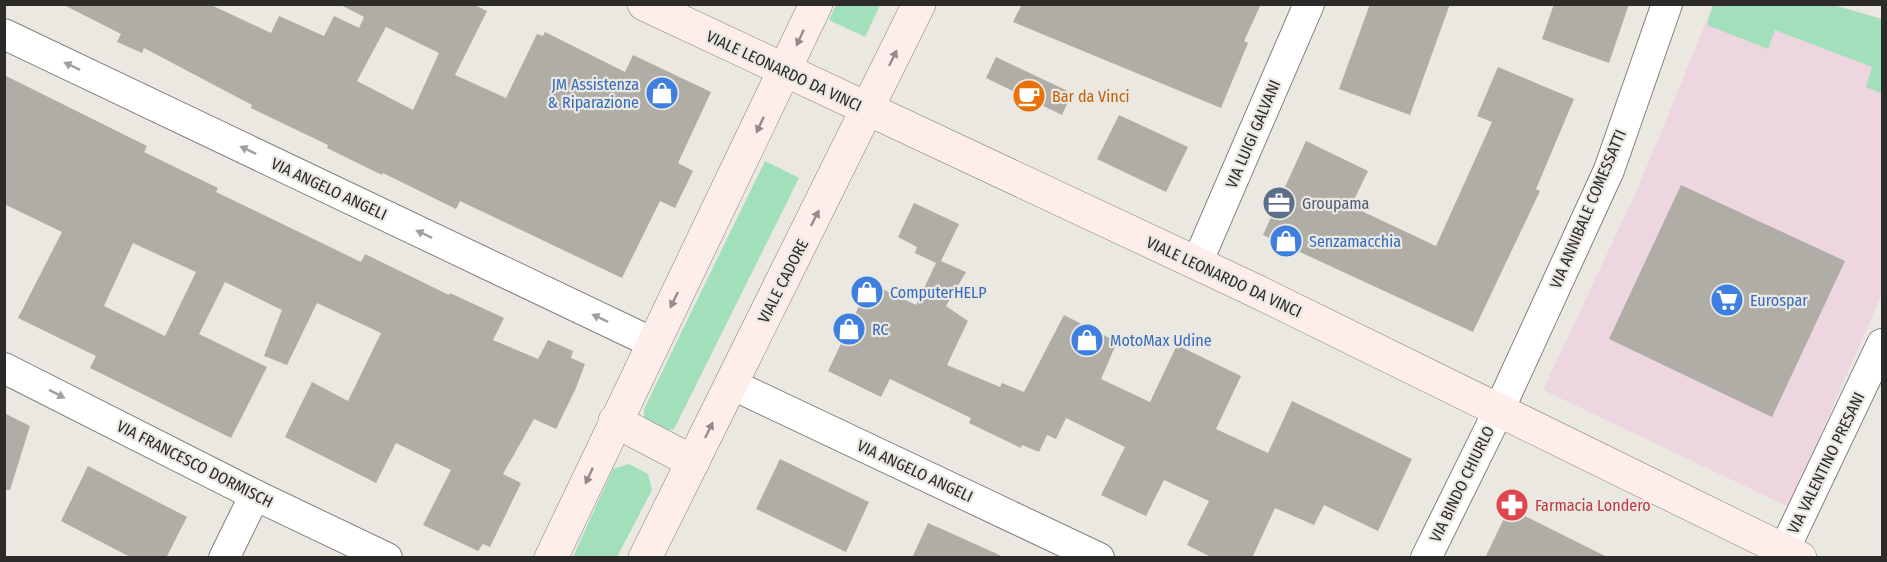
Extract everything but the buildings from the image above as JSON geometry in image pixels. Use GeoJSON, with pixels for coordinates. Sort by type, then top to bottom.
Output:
{"type":"FeatureCollection","features":[{"type":"Feature","properties":{"kind":"main road","name":"VIALE LEONARDO DA VINCI"},"geometry":{"type":"LineString","coordinates":[[644,4],[784,72],[1197,263],[1792,554]]}},
{"type":"Feature","properties":{"kind":"main road"},"geometry":{"type":"LineString","coordinates":[[551,558],[816,4]]}},
{"type":"Feature","properties":{"kind":"main road","name":"VIALE CADORE"},"geometry":{"type":"LineString","coordinates":[[645,558],[919,4]]}},
{"type":"Feature","properties":{"kind":"main road"},"geometry":{"type":"LineString","coordinates":[[611,430],[689,470]]}},
{"type":"Feature","properties":{"kind":"street","name":"VIA LUIGI GALVANI"},"geometry":{"type":"LineString","coordinates":[[1197,263],[1309,4]]}},
{"type":"Feature","properties":{"kind":"street","name":"VIA ANNIBALE COMESSATTI"},"geometry":{"type":"LineString","coordinates":[[1499,410],[1609,170],[1667,4]]}},
{"type":"Feature","properties":{"kind":"street","name":"VIA ANGELO ANGELI"},"geometry":{"type":"LineString","coordinates":[[4,34],[653,343]]}},
{"type":"Feature","properties":{"kind":"street","name":"VIA VALENTINO PRESANI"},"geometry":{"type":"LineString","coordinates":[[1792,554],[1882,344]]}},
{"type":"Feature","properties":{"kind":"street","name":"VIA FRANCESCO DORMISCH"},"geometry":{"type":"LineString","coordinates":[[4,368],[255,495],[387,558]]}},
{"type":"Feature","properties":{"kind":"street","name":"VIA ANGELO ANGELI"},"geometry":{"type":"LineString","coordinates":[[731,384],[1099,558]]}},
{"type":"Feature","properties":{"kind":"street","name":"VIA BINDO CHIURLO"},"geometry":{"type":"LineString","coordinates":[[1426,558],[1499,410]]}},
{"type":"Feature","properties":{"kind":"street"},"geometry":{"type":"LineString","coordinates":[[224,558],[255,495]]}},
{"type":"Feature","properties":{"kind":"shaded area"},"geometry":{"type":"Polygon","coordinates":[[[1713,5],[1833,5],[1882,19],[1882,294],[1789,507],[1543,390],[1638,188],[1713,5]]]}},
{"type":"Feature","properties":{"kind":"green space"},"geometry":{"type":"Polygon","coordinates":[[[836,4],[880,5],[865,37],[829,20],[836,4]]]}},
{"type":"Feature","properties":{"kind":"green space"},"geometry":{"type":"Polygon","coordinates":[[[1713,4],[1833,5],[1882,19],[1882,94],[1866,87],[1872,67],[1775,30],[1768,49],[1707,25],[1713,4]]]}},
{"type":"Feature","properties":{"kind":"green space"},"geometry":{"type":"Polygon","coordinates":[[[765,161],[799,178],[674,429],[660,432],[644,425],[644,409],[765,161]]]}},
{"type":"Feature","properties":{"kind":"green space"},"geometry":{"type":"Polygon","coordinates":[[[629,464],[648,474],[652,490],[617,557],[573,557],[613,469],[629,464]]]}},
{"type":"Feature","properties":{"kind":"place","name":"JM Assistenza & Riparazione"},"geometry":{"type":"Point","coordinates":[662,93]}},
{"type":"Feature","properties":{"kind":"place","name":"Bar da Vinci"},"geometry":{"type":"Point","coordinates":[1029,96]}},
{"type":"Feature","properties":{"kind":"place","name":"Groupama"},"geometry":{"type":"Point","coordinates":[1279,203]}},
{"type":"Feature","properties":{"kind":"place","name":"Senzamacchia"},"geometry":{"type":"Point","coordinates":[1286,241]}},
{"type":"Feature","properties":{"kind":"place","name":"ComputerHELP"},"geometry":{"type":"Point","coordinates":[867,292]}},
{"type":"Feature","properties":{"kind":"place","name":"Eurospar"},"geometry":{"type":"Point","coordinates":[1727,300]}},
{"type":"Feature","properties":{"kind":"place","name":"RC"},"geometry":{"type":"Point","coordinates":[849,329]}},
{"type":"Feature","properties":{"kind":"place","name":"MotoMax Udine"},"geometry":{"type":"Point","coordinates":[1087,340]}},
{"type":"Feature","properties":{"kind":"place","name":"Farmacia Londero"},"geometry":{"type":"Point","coordinates":[1512,505]}}]}
